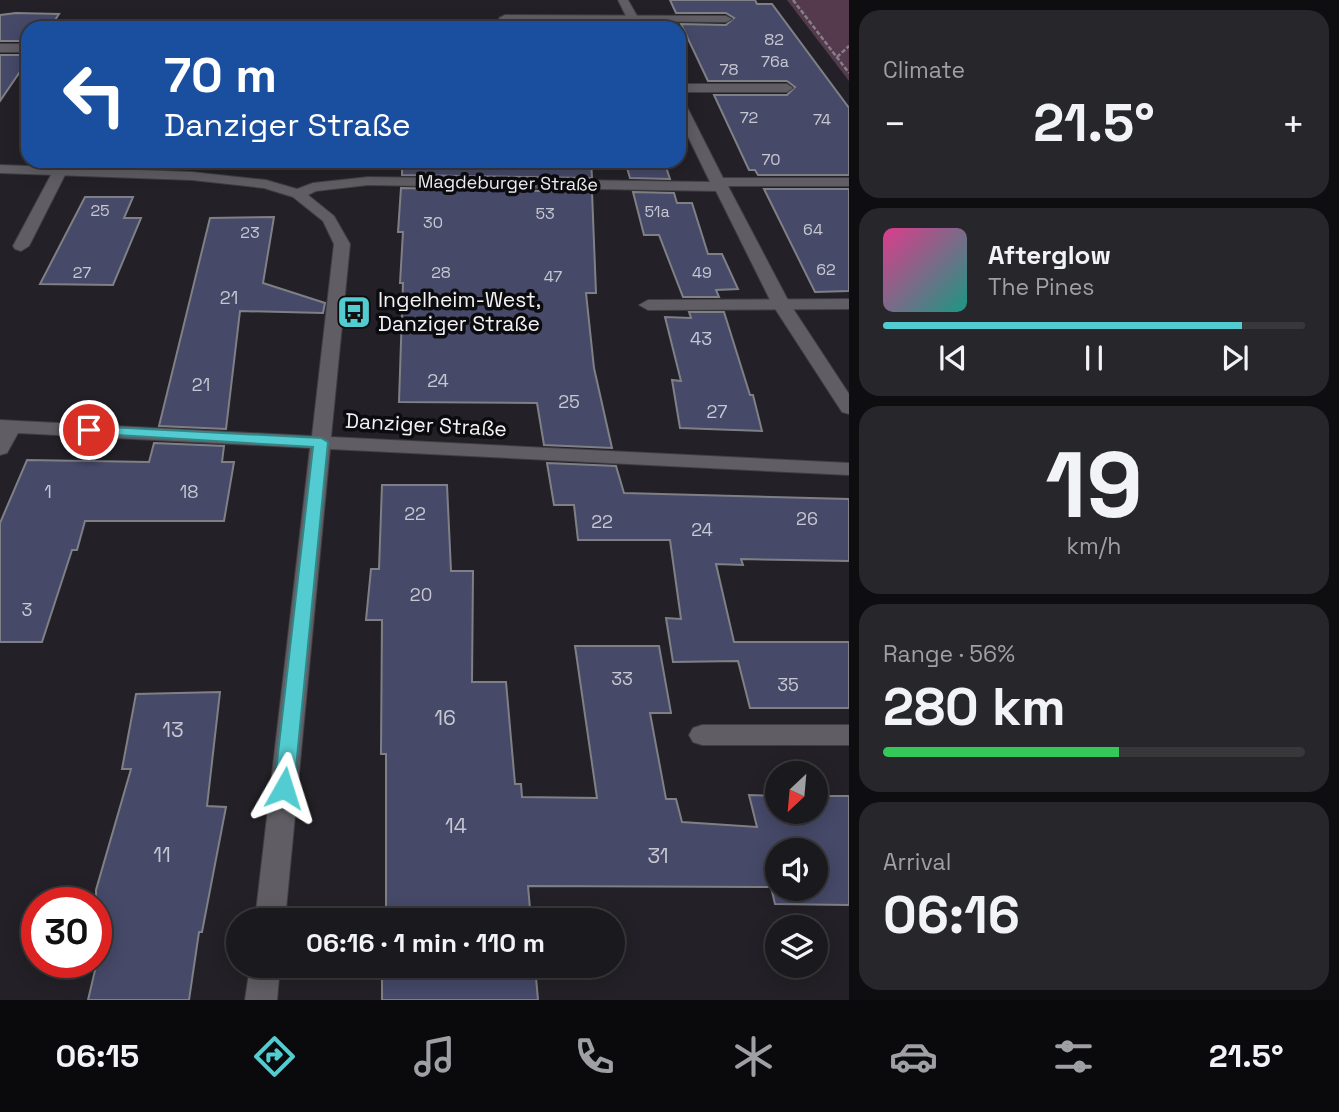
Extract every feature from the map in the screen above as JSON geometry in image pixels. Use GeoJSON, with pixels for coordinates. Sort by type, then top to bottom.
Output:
{"type":"FeatureCollection","features":[{"type":"Feature","properties":{"kind":"street"},"geometry":{"type":"LineString","coordinates":[[623,0],[635,21]]}},
{"type":"Feature","properties":{"kind":"street"},"geometry":{"type":"LineString","coordinates":[[505,18],[584,21]]}},
{"type":"Feature","properties":{"kind":"street"},"geometry":{"type":"LineString","coordinates":[[681,21],[726,19]]}},
{"type":"Feature","properties":{"kind":"street"},"geometry":{"type":"LineString","coordinates":[[0,48],[21,48]]}},
{"type":"Feature","properties":{"kind":"street"},"geometry":{"type":"LineString","coordinates":[[686,88],[787,88]]}},
{"type":"Feature","properties":{"kind":"street"},"geometry":{"type":"LineString","coordinates":[[686,119],[781,304],[849,408]]}},
{"type":"Feature","properties":{"kind":"street"},"geometry":{"type":"LineString","coordinates":[[0,169],[233,178],[266,184],[298,194],[329,219],[342,244],[271,908]]}},
{"type":"Feature","properties":{"kind":"street"},"geometry":{"type":"LineString","coordinates":[[21,246],[60,171]]}},
{"type":"Feature","properties":{"kind":"street","name":"Magdeburger Straße"},"geometry":{"type":"LineString","coordinates":[[298,194],[313,187],[368,180],[849,183]]}},
{"type":"Feature","properties":{"kind":"street"},"geometry":{"type":"LineString","coordinates":[[648,305],[849,304]]}},
{"type":"Feature","properties":{"kind":"street"},"geometry":{"type":"LineString","coordinates":[[0,449],[6,426]]}},
{"type":"Feature","properties":{"kind":"street","name":"Danziger Straße"},"geometry":{"type":"LineString","coordinates":[[6,426],[849,470]]}},
{"type":"Feature","properties":{"kind":"street"},"geometry":{"type":"LineString","coordinates":[[702,735],[849,735]]}},
{"type":"Feature","properties":{"kind":"street"},"geometry":{"type":"LineString","coordinates":[[261,1000],[264,978]]}},
{"type":"Feature","properties":{"kind":"path"},"geometry":{"type":"LineString","coordinates":[[793,0],[849,73]]}},
{"type":"Feature","properties":{"kind":"path"},"geometry":{"type":"LineString","coordinates":[[837,57],[849,46]]}},
{"type":"Feature","properties":{"kind":"shaded area"},"geometry":{"type":"Polygon","coordinates":[[[787,0],[849,0],[849,81],[787,0]]]}},
{"type":"Feature","properties":{"kind":"building"},"geometry":{"type":"Polygon","coordinates":[[[670,0],[755,0],[757,4],[772,4],[849,108],[849,175],[758,175],[755,170],[749,170],[714,95],[787,95],[795,87],[787,81],[708,81],[686,35],[686,24],[726,25],[734,18],[726,13],[676,13],[670,0]]]}},
{"type":"Feature","properties":{"kind":"building"},"geometry":{"type":"Polygon","coordinates":[[[59,14],[54,21],[21,21],[21,41],[0,41],[0,15],[59,14]]]}},
{"type":"Feature","properties":{"kind":"building"},"geometry":{"type":"Polygon","coordinates":[[[0,55],[21,55],[21,70],[0,101],[0,55]]]}},
{"type":"Feature","properties":{"kind":"building"},"geometry":{"type":"Polygon","coordinates":[[[402,168],[591,168],[592,178],[402,175],[402,168]]]}},
{"type":"Feature","properties":{"kind":"building"},"geometry":{"type":"Polygon","coordinates":[[[627,168],[666,168],[670,179],[630,178],[627,168]]]}},
{"type":"Feature","properties":{"kind":"building"},"geometry":{"type":"Polygon","coordinates":[[[401,188],[592,192],[596,293],[586,293],[594,368],[612,448],[544,445],[537,403],[399,402],[403,283],[400,283],[403,232],[398,232],[401,188]]]}},
{"type":"Feature","properties":{"kind":"building"},"geometry":{"type":"Polygon","coordinates":[[[764,189],[849,189],[849,291],[815,292],[764,189]]]}},
{"type":"Feature","properties":{"kind":"building"},"geometry":{"type":"Polygon","coordinates":[[[633,192],[674,193],[677,203],[692,203],[708,254],[722,254],[738,289],[716,290],[719,297],[683,297],[659,235],[644,235],[633,192]]]}},
{"type":"Feature","properties":{"kind":"building"},"geometry":{"type":"Polygon","coordinates":[[[85,197],[133,197],[124,218],[141,218],[113,285],[40,284],[85,197]]]}},
{"type":"Feature","properties":{"kind":"building"},"geometry":{"type":"Polygon","coordinates":[[[274,217],[263,283],[325,303],[323,313],[240,311],[226,429],[159,426],[210,218],[274,217]]]}},
{"type":"Feature","properties":{"kind":"building"},"geometry":{"type":"Polygon","coordinates":[[[689,312],[724,312],[750,395],[753,395],[762,431],[680,428],[672,380],[681,381],[665,317],[691,318],[689,312]]]}},
{"type":"Feature","properties":{"kind":"building"},"geometry":{"type":"Polygon","coordinates":[[[154,443],[224,446],[222,462],[234,462],[224,521],[85,521],[77,550],[72,550],[42,642],[0,642],[0,523],[27,460],[149,462],[154,443]]]}},
{"type":"Feature","properties":{"kind":"building"},"geometry":{"type":"Polygon","coordinates":[[[547,463],[616,466],[624,493],[849,499],[849,561],[741,559],[743,565],[716,564],[734,642],[849,642],[849,708],[750,708],[738,661],[673,662],[666,618],[681,619],[670,540],[578,540],[574,505],[554,505],[547,463]]]}},
{"type":"Feature","properties":{"kind":"building"},"geometry":{"type":"Polygon","coordinates":[[[382,485],[447,485],[451,571],[473,571],[472,682],[506,682],[515,784],[521,784],[522,797],[597,798],[575,646],[659,646],[671,713],[650,713],[666,799],[676,799],[682,822],[757,827],[749,795],[765,796],[765,824],[828,824],[828,796],[849,796],[849,905],[775,904],[774,901],[828,901],[828,838],[765,838],[765,887],[528,886],[530,908],[386,908],[386,754],[381,754],[382,620],[366,620],[371,569],[379,569],[382,485]]]}},
{"type":"Feature","properties":{"kind":"building"},"geometry":{"type":"Polygon","coordinates":[[[220,692],[207,806],[226,807],[202,932],[199,932],[189,1000],[88,1000],[93,978],[112,978],[112,887],[97,887],[131,769],[122,769],[136,694],[220,692]]]}},
{"type":"Feature","properties":{"kind":"building"},"geometry":{"type":"Polygon","coordinates":[[[382,978],[536,978],[538,1000],[382,1000],[382,978]]]}},
{"type":"Feature","properties":{"kind":"place","name":"Ingelheim-West, Danziger Straße"},"geometry":{"type":"Point","coordinates":[354,312]}},
{"type":"Feature","properties":{"kind":"route"},"geometry":{"type":"LineString","coordinates":[[89,430],[321,442],[284,788]]}}]}
